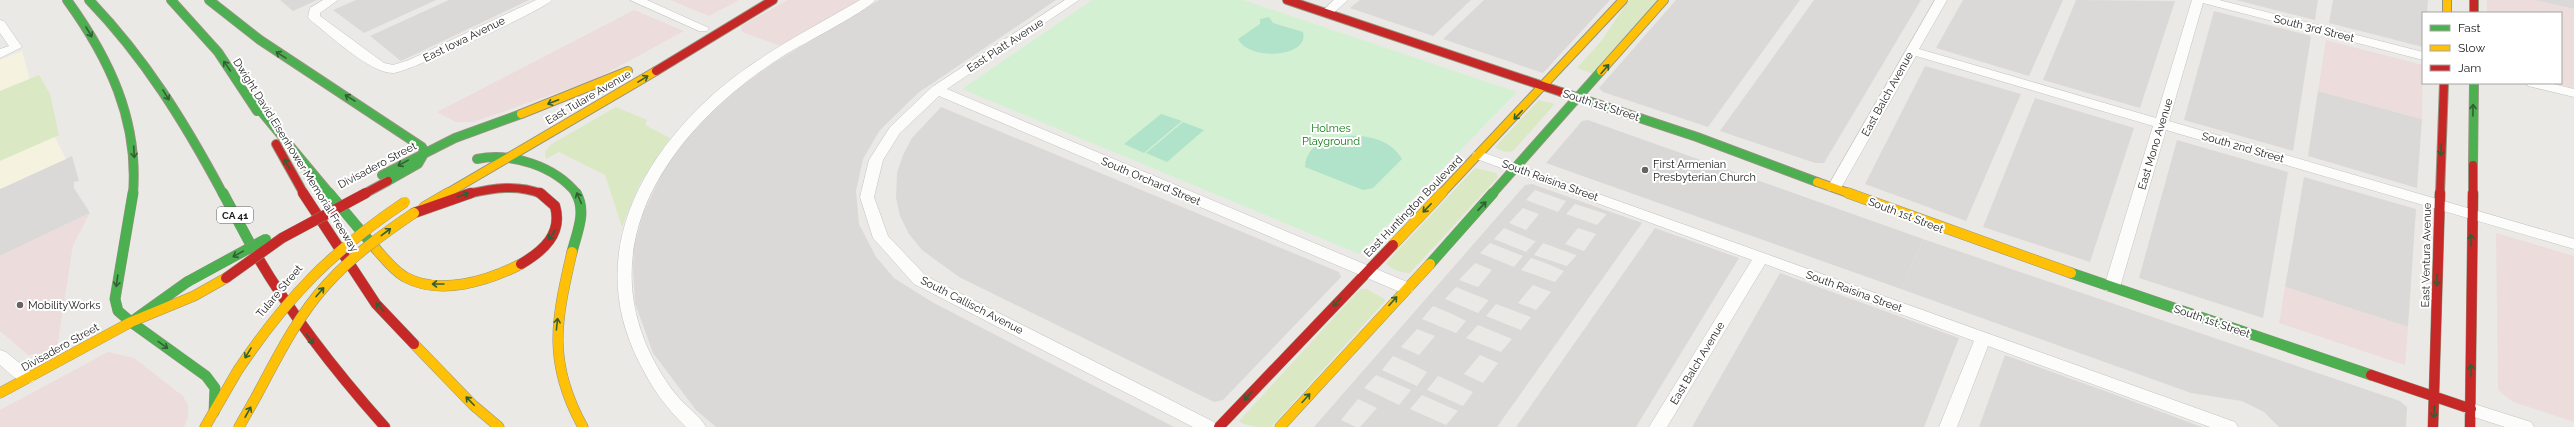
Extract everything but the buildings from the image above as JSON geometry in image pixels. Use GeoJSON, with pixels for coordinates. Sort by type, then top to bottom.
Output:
{"type":"FeatureCollection","features":[{"type":"Feature","properties":{"kind":"main road"},"geometry":{"type":"LineString","coordinates":[[66,0],[80,16],[97,44],[115,81],[126,108],[133,141],[135,165],[132,202],[117,282],[115,304],[118,310],[131,322],[206,376],[215,388],[214,412]]}},
{"type":"Feature","properties":{"kind":"main road","name":"CA 41"},"geometry":{"type":"LineString","coordinates":[[89,0],[117,27],[144,60],[183,121],[272,282],[311,340],[385,427]]}},
{"type":"Feature","properties":{"kind":"main road","name":"Dwight David Eisenhower Memorial Freeway"},"geometry":{"type":"LineString","coordinates":[[171,0],[198,27],[250,98],[306,198],[376,304],[473,405],[499,427]]}},
{"type":"Feature","properties":{"kind":"main road"},"geometry":{"type":"LineString","coordinates":[[209,0],[255,38],[383,118],[422,147],[425,152],[418,164],[387,181]]}},
{"type":"Feature","properties":{"kind":"main road"},"geometry":{"type":"LineString","coordinates":[[742,7],[758,0]]}},
{"type":"Feature","properties":{"kind":"main road"},"geometry":{"type":"LineString","coordinates":[[721,32],[721,26],[758,0]]}},
{"type":"Feature","properties":{"kind":"main road","name":"East Tulare Avenue"},"geometry":{"type":"LineString","coordinates":[[414,213],[610,99],[772,0]]}},
{"type":"Feature","properties":{"kind":"main road","name":"South 1st Street"},"geometry":{"type":"LineString","coordinates":[[1287,0],[1579,99],[1706,140],[1957,234],[2471,409]]}},
{"type":"Feature","properties":{"kind":"main road","name":"East Huntington Boulevard"},"geometry":{"type":"LineString","coordinates":[[1219,427],[1545,87],[1623,0]]}},
{"type":"Feature","properties":{"kind":"main road"},"geometry":{"type":"LineString","coordinates":[[1280,427],[1517,168],[1579,99],[1664,0]]}},
{"type":"Feature","properties":{"kind":"main road"},"geometry":{"type":"LineString","coordinates":[[2447,12],[2448,0]]}},
{"type":"Feature","properties":{"kind":"main road"},"geometry":{"type":"LineString","coordinates":[[2474,0],[2474,12]]}},
{"type":"Feature","properties":{"kind":"main road"},"geometry":{"type":"LineString","coordinates":[[690,36],[706,26]]}},
{"type":"Feature","properties":{"kind":"main road"},"geometry":{"type":"LineString","coordinates":[[657,71],[672,55],[696,40],[702,34],[706,26]]}},
{"type":"Feature","properties":{"kind":"main road","name":"Divisadero Street"},"geometry":{"type":"LineString","coordinates":[[425,152],[455,138],[561,99],[631,70]]}},
{"type":"Feature","properties":{"kind":"main road","name":"East Tulare Avenue"},"geometry":{"type":"LineString","coordinates":[[577,102],[631,70]]}},
{"type":"Feature","properties":{"kind":"main road","name":"East Ventura Avenue"},"geometry":{"type":"LineString","coordinates":[[2433,427],[2444,84]]}},
{"type":"Feature","properties":{"kind":"main road"},"geometry":{"type":"LineString","coordinates":[[2470,427],[2471,214],[2474,84]]}},
{"type":"Feature","properties":{"kind":"main road"},"geometry":{"type":"LineString","coordinates":[[239,427],[295,326],[316,296],[362,250],[414,213],[472,192],[516,188],[535,191],[550,199],[555,205],[558,220],[552,237],[543,247],[508,270],[477,281],[434,284],[412,280],[387,262],[250,98]]}},
{"type":"Feature","properties":{"kind":"main road"},"geometry":{"type":"LineString","coordinates":[[558,116],[610,99]]}},
{"type":"Feature","properties":{"kind":"main road"},"geometry":{"type":"LineString","coordinates":[[499,147],[474,161],[496,156],[511,156],[566,183],[576,192],[581,202],[581,219],[558,312],[555,347],[557,372],[565,397],[583,427]]}},
{"type":"Feature","properties":{"kind":"main road","name":"Divisadero Street"},"geometry":{"type":"LineString","coordinates":[[131,322],[187,282],[387,181],[430,166]]}},
{"type":"Feature","properties":{"kind":"main road","name":"Divisadero Street"},"geometry":{"type":"LineString","coordinates":[[0,393],[131,322],[194,296],[226,278],[282,238],[387,181]]}},
{"type":"Feature","properties":{"kind":"main road","name":"Tulare Street"},"geometry":{"type":"LineString","coordinates":[[205,427],[238,370],[276,311],[310,272],[349,239],[409,200]]}},
{"type":"Feature","properties":{"kind":"street","name":"East Iowa Avenue"},"geometry":{"type":"LineString","coordinates":[[332,0],[314,11],[314,17],[380,66],[393,69],[414,64],[546,0]]}},
{"type":"Feature","properties":{"kind":"street"},"geometry":{"type":"LineString","coordinates":[[636,0],[706,26]]}},
{"type":"Feature","properties":{"kind":"street"},"geometry":{"type":"LineString","coordinates":[[697,427],[660,385],[635,340],[628,312],[622,278],[632,220],[642,193],[673,143],[723,93],[775,56],[869,0]]}},
{"type":"Feature","properties":{"kind":"street","name":"East Platt Avenue"},"geometry":{"type":"LineString","coordinates":[[937,90],[1073,0]]}},
{"type":"Feature","properties":{"kind":"street"},"geometry":{"type":"LineString","coordinates":[[1326,13],[1342,0]]}},
{"type":"Feature","properties":{"kind":"street","name":"East Balch Avenue"},"geometry":{"type":"LineString","coordinates":[[1834,188],[1941,0]]}},
{"type":"Feature","properties":{"kind":"street","name":"East Mono Avenue"},"geometry":{"type":"LineString","coordinates":[[2112,287],[2198,0]]}},
{"type":"Feature","properties":{"kind":"street","name":"South 3rd Street"},"geometry":{"type":"LineString","coordinates":[[2205,0],[2422,56]]}},
{"type":"Feature","properties":{"kind":"street"},"geometry":{"type":"LineString","coordinates":[[0,24],[16,47],[0,54]]}},
{"type":"Feature","properties":{"kind":"street","name":"South 2nd Street"},"geometry":{"type":"LineString","coordinates":[[1912,51],[2574,244]]}},
{"type":"Feature","properties":{"kind":"street"},"geometry":{"type":"LineString","coordinates":[[2537,84],[2574,93]]}},
{"type":"Feature","properties":{"kind":"street","name":"South Orchard Street"},"geometry":{"type":"LineString","coordinates":[[937,90],[1406,288]]}},
{"type":"Feature","properties":{"kind":"street","name":"South Callisch Avenue"},"geometry":{"type":"LineString","coordinates":[[937,90],[895,130],[876,160],[867,197],[881,238],[920,280],[1208,427]]}},
{"type":"Feature","properties":{"kind":"street","name":"South Raisina Street"},"geometry":{"type":"LineString","coordinates":[[1479,155],[2229,427]]}},
{"type":"Feature","properties":{"kind":"street","name":"East Balch Avenue"},"geometry":{"type":"LineString","coordinates":[[1658,427],[1761,258]]}},
{"type":"Feature","properties":{"kind":"street"},"geometry":{"type":"LineString","coordinates":[[1948,427],[1983,338]]}},
{"type":"Feature","properties":{"kind":"street"},"geometry":{"type":"LineString","coordinates":[[0,356],[27,378]]}},
{"type":"Feature","properties":{"kind":"street","name":"South 1st Street"},"geometry":{"type":"LineString","coordinates":[[2471,409],[2525,427]]}},
{"type":"Feature","properties":{"kind":"shaded area"},"geometry":{"type":"Polygon","coordinates":[[[280,0],[317,0],[293,11],[280,0]]]}},
{"type":"Feature","properties":{"kind":"shaded area"},"geometry":{"type":"Polygon","coordinates":[[[356,0],[436,0],[364,33],[333,10],[356,0]]]}},
{"type":"Feature","properties":{"kind":"shaded area"},"geometry":{"type":"Polygon","coordinates":[[[449,0],[529,0],[401,61],[370,36],[449,0]]]}},
{"type":"Feature","properties":{"kind":"shaded area"},"geometry":{"type":"Polygon","coordinates":[[[670,0],[739,0],[709,16],[670,0]]]}},
{"type":"Feature","properties":{"kind":"shaded area"},"geometry":{"type":"Polygon","coordinates":[[[788,0],[863,0],[781,46],[742,32],[741,26],[788,0]]]}},
{"type":"Feature","properties":{"kind":"shaded area"},"geometry":{"type":"Polygon","coordinates":[[[879,0],[1056,0],[918,93],[880,130],[863,159],[856,191],[859,224],[876,257],[894,278],[932,302],[1174,427],[716,427],[696,410],[653,353],[635,303],[633,268],[634,248],[643,214],[665,167],[684,141],[714,109],[735,91],[772,64],[879,0]]]}},
{"type":"Feature","properties":{"kind":"shaded area"},"geometry":{"type":"Polygon","coordinates":[[[1360,0],[1471,0],[1433,36],[1350,8],[1360,0]]]}},
{"type":"Feature","properties":{"kind":"shaded area"},"geometry":{"type":"Polygon","coordinates":[[[1484,0],[1610,0],[1543,73],[1443,39],[1484,0]]]}},
{"type":"Feature","properties":{"kind":"shaded area"},"geometry":{"type":"Polygon","coordinates":[[[1676,0],[1800,0],[1708,127],[1603,92],[1599,88],[1676,0]]]}},
{"type":"Feature","properties":{"kind":"shaded area"},"geometry":{"type":"Polygon","coordinates":[[[1814,0],[1921,0],[1824,163],[1815,163],[1720,131],[1814,0]]]}},
{"type":"Feature","properties":{"kind":"shaded area"},"geometry":{"type":"Polygon","coordinates":[[[1963,0],[2063,0],[2029,76],[1936,48],[1963,0]]]}},
{"type":"Feature","properties":{"kind":"shaded area"},"geometry":{"type":"Polygon","coordinates":[[[2076,0],[2175,1],[2140,108],[2043,80],[2076,0]]]}},
{"type":"Feature","properties":{"kind":"shaded area"},"geometry":{"type":"Polygon","coordinates":[[[2236,0],[2318,0],[2315,20],[2236,0]]]}},
{"type":"Feature","properties":{"kind":"shaded area"},"geometry":{"type":"Polygon","coordinates":[[[2333,0],[2428,0],[2427,12],[2422,12],[2422,47],[2329,23],[2333,0]]]}},
{"type":"Feature","properties":{"kind":"shaded area"},"geometry":{"type":"Polygon","coordinates":[[[2487,0],[2534,0],[2574,9],[2574,88],[2559,84],[2562,84],[2562,12],[2487,12],[2487,0]]]}},
{"type":"Feature","properties":{"kind":"shaded area"},"geometry":{"type":"Polygon","coordinates":[[[2534,0],[2574,0],[2574,9],[2534,0]]]}},
{"type":"Feature","properties":{"kind":"shaded area"},"geometry":{"type":"Polygon","coordinates":[[[634,10],[684,31],[594,80],[473,122],[456,122],[437,112],[634,10]]]}},
{"type":"Feature","properties":{"kind":"shaded area"},"geometry":{"type":"Polygon","coordinates":[[[2214,11],[2311,36],[2293,151],[2184,120],[2214,11]]]}},
{"type":"Feature","properties":{"kind":"shaded area"},"geometry":{"type":"Polygon","coordinates":[[[2326,40],[2422,65],[2422,119],[2318,91],[2326,40]]]}},
{"type":"Feature","properties":{"kind":"shaded area"},"geometry":{"type":"Polygon","coordinates":[[[22,51],[36,101],[66,159],[0,189],[0,60],[22,51]]]}},
{"type":"Feature","properties":{"kind":"shaded area"},"geometry":{"type":"Polygon","coordinates":[[[1925,66],[2021,94],[1966,221],[1865,184],[1925,66]]]}},
{"type":"Feature","properties":{"kind":"shaded area"},"geometry":{"type":"Polygon","coordinates":[[[2318,91],[2422,119],[2417,188],[2308,156],[2318,91]]]}},
{"type":"Feature","properties":{"kind":"shaded area"},"geometry":{"type":"Polygon","coordinates":[[[2035,98],[2134,128],[2090,262],[1983,227],[2035,98]]]}},
{"type":"Feature","properties":{"kind":"shaded area"},"geometry":{"type":"Polygon","coordinates":[[[941,107],[1339,272],[1341,277],[1223,400],[1214,402],[959,277],[922,250],[909,234],[900,216],[896,198],[897,173],[903,155],[912,138],[941,107]]]}},
{"type":"Feature","properties":{"kind":"shaded area"},"geometry":{"type":"Polygon","coordinates":[[[1588,120],[1923,239],[1901,289],[1546,163],[1582,121],[1588,120]]]}},
{"type":"Feature","properties":{"kind":"shaded area"},"geometry":{"type":"Polygon","coordinates":[[[2177,140],[2288,172],[2263,318],[2139,278],[2177,140]]]}},
{"type":"Feature","properties":{"kind":"shaded area"},"geometry":{"type":"Polygon","coordinates":[[[72,156],[79,181],[74,182],[74,188],[90,213],[0,256],[0,189],[72,156]]]}},
{"type":"Feature","properties":{"kind":"shaded area"},"geometry":{"type":"Polygon","coordinates":[[[2304,177],[2416,209],[2408,327],[2285,287],[2304,177]]]}},
{"type":"Feature","properties":{"kind":"shaded area"},"geometry":{"type":"Polygon","coordinates":[[[1532,184],[1642,223],[1497,427],[1360,427],[1377,408],[1358,399],[1341,420],[1356,427],[1314,427],[1525,185],[1532,184]],[[1535,190],[1526,200],[1558,212],[1566,201],[1535,190]],[[1575,204],[1566,214],[1597,225],[1606,215],[1575,204]],[[1523,208],[1509,223],[1526,230],[1539,214],[1523,208]],[[1504,228],[1494,239],[1526,252],[1535,241],[1504,228]],[[1578,228],[1565,244],[1584,251],[1596,234],[1578,228]],[[1490,243],[1480,253],[1514,267],[1523,256],[1490,243]],[[1543,243],[1534,255],[1567,266],[1576,256],[1543,243]],[[1531,258],[1521,270],[1555,282],[1564,271],[1531,258]],[[1475,263],[1459,280],[1478,287],[1492,270],[1475,263]],[[1533,285],[1518,303],[1536,310],[1551,292],[1533,285]],[[1456,287],[1445,299],[1478,313],[1488,301],[1456,287]],[[1496,304],[1486,316],[1521,330],[1531,317],[1496,304]],[[1433,306],[1422,319],[1456,333],[1466,321],[1433,306]],[[1478,325],[1466,338],[1501,352],[1512,339],[1478,325]],[[1417,329],[1401,347],[1419,355],[1435,336],[1417,329]],[[1480,355],[1464,374],[1483,383],[1498,363],[1480,355]],[[1393,356],[1382,370],[1417,386],[1427,372],[1393,356]],[[1376,375],[1364,388],[1399,405],[1411,390],[1376,375]],[[1438,376],[1427,390],[1463,406],[1473,392],[1438,376]],[[1422,395],[1410,409],[1446,425],[1458,411],[1422,395]]]}},
{"type":"Feature","properties":{"kind":"shaded area"},"geometry":{"type":"Polygon","coordinates":[[[90,213],[73,245],[57,348],[45,354],[28,355],[0,331],[0,256],[90,213]]]}},
{"type":"Feature","properties":{"kind":"shaded area"},"geometry":{"type":"Polygon","coordinates":[[[1655,228],[1739,258],[1636,427],[1516,427],[1655,228]]]}},
{"type":"Feature","properties":{"kind":"shaded area"},"geometry":{"type":"Polygon","coordinates":[[[2496,233],[2574,256],[2574,422],[2513,402],[2498,390],[2496,233]]]}},
{"type":"Feature","properties":{"kind":"shaded area"},"geometry":{"type":"Polygon","coordinates":[[[1923,239],[2400,401],[2407,407],[2406,427],[2279,427],[2264,412],[2242,401],[2191,393],[1901,289],[1923,239]]]}},
{"type":"Feature","properties":{"kind":"shaded area"},"geometry":{"type":"Polygon","coordinates":[[[1780,273],[1959,338],[1924,427],[1692,427],[1780,273]]]}},
{"type":"Feature","properties":{"kind":"shaded area"},"geometry":{"type":"Polygon","coordinates":[[[2285,287],[2408,327],[2405,365],[2279,323],[2285,287]]]}},
{"type":"Feature","properties":{"kind":"shaded area"},"geometry":{"type":"Polygon","coordinates":[[[108,352],[134,358],[183,396],[188,405],[188,417],[184,427],[0,427],[0,410],[108,352]]]}},
{"type":"Feature","properties":{"kind":"shaded area"},"geometry":{"type":"Polygon","coordinates":[[[2005,355],[2105,391],[2202,427],[1979,427],[2005,355]]]}},
{"type":"Feature","properties":{"kind":"green space","name":"Holmes Playground"},"geometry":{"type":"Polygon","coordinates":[[[1092,0],[1243,0],[1517,92],[1359,254],[962,89],[1092,0]]]}},
{"type":"Feature","properties":{"kind":"green space"},"geometry":{"type":"Polygon","coordinates":[[[1629,0],[1657,0],[1593,74],[1577,68],[1602,40],[1629,0]]]}},
{"type":"Feature","properties":{"kind":"green space"},"geometry":{"type":"Polygon","coordinates":[[[1269,17],[1273,23],[1303,32],[1303,41],[1297,47],[1277,54],[1253,51],[1244,46],[1238,39],[1260,24],[1260,19],[1269,17]]]}},
{"type":"Feature","properties":{"kind":"green space"},"geometry":{"type":"Polygon","coordinates":[[[39,75],[50,94],[59,135],[0,161],[0,91],[39,75]]]}},
{"type":"Feature","properties":{"kind":"green space"},"geometry":{"type":"Polygon","coordinates":[[[1539,100],[1554,104],[1513,151],[1503,151],[1495,147],[1539,100]]]}},
{"type":"Feature","properties":{"kind":"green space"},"geometry":{"type":"Polygon","coordinates":[[[616,107],[647,120],[645,125],[670,138],[639,185],[622,227],[605,175],[559,152],[546,159],[545,152],[550,145],[616,107]]]}},
{"type":"Feature","properties":{"kind":"green space"},"geometry":{"type":"Polygon","coordinates":[[[1161,114],[1182,121],[1144,153],[1124,144],[1161,114]]]}},
{"type":"Feature","properties":{"kind":"green space"},"geometry":{"type":"Polygon","coordinates":[[[1183,122],[1204,130],[1167,162],[1146,153],[1183,122]]]}},
{"type":"Feature","properties":{"kind":"green space"},"geometry":{"type":"Polygon","coordinates":[[[1346,136],[1362,136],[1385,143],[1397,152],[1402,159],[1373,188],[1363,190],[1305,167],[1306,159],[1313,148],[1325,141],[1346,136]]]}},
{"type":"Feature","properties":{"kind":"green space"},"geometry":{"type":"Polygon","coordinates":[[[1475,168],[1496,173],[1498,177],[1410,273],[1390,267],[1386,263],[1475,168]]]}},
{"type":"Feature","properties":{"kind":"green space"},"geometry":{"type":"Polygon","coordinates":[[[1360,289],[1367,289],[1386,300],[1271,427],[1250,426],[1239,421],[1360,289]]]}},
{"type":"Feature","properties":{"kind":"traffic: fast"},"geometry":{"type":"LineString","coordinates":[[67,0],[98,46],[111,70],[129,121],[133,148],[134,175],[132,203],[118,275],[115,299],[118,311],[131,322]]}},
{"type":"Feature","properties":{"kind":"traffic: fast"},"geometry":{"type":"LineString","coordinates":[[89,0],[116,28],[140,57],[161,87],[181,118],[253,249]]}},
{"type":"Feature","properties":{"kind":"traffic: fast"},"geometry":{"type":"LineString","coordinates":[[171,0],[218,52],[257,111]]}},
{"type":"Feature","properties":{"kind":"traffic: fast"},"geometry":{"type":"LineString","coordinates":[[209,0],[260,40],[369,110],[422,147],[425,152],[418,164],[388,181]]}},
{"type":"Feature","properties":{"kind":"traffic: fast"},"geometry":{"type":"LineString","coordinates":[[1430,264],[1601,71]]}},
{"type":"Feature","properties":{"kind":"traffic: fast"},"geometry":{"type":"LineString","coordinates":[[2473,165],[2474,84]]}},
{"type":"Feature","properties":{"kind":"traffic: fast"},"geometry":{"type":"LineString","coordinates":[[1561,92],[1697,137],[1817,182]]}},
{"type":"Feature","properties":{"kind":"traffic: fast"},"geometry":{"type":"LineString","coordinates":[[250,98],[376,249]]}},
{"type":"Feature","properties":{"kind":"traffic: fast"},"geometry":{"type":"LineString","coordinates":[[382,175],[455,138],[521,114]]}},
{"type":"Feature","properties":{"kind":"traffic: fast"},"geometry":{"type":"LineString","coordinates":[[477,159],[500,156],[516,159],[549,172],[569,186],[576,193],[580,200],[581,206],[581,220],[572,252]]}},
{"type":"Feature","properties":{"kind":"traffic: fast"},"geometry":{"type":"LineString","coordinates":[[187,282],[266,239]]}},
{"type":"Feature","properties":{"kind":"traffic: fast"},"geometry":{"type":"LineString","coordinates":[[2071,273],[2371,375]]}},
{"type":"Feature","properties":{"kind":"traffic: fast"},"geometry":{"type":"LineString","coordinates":[[187,282],[131,322],[206,376],[215,388],[214,412]]}},
{"type":"Feature","properties":{"kind":"traffic: slow"},"geometry":{"type":"LineString","coordinates":[[1393,245],[1623,0]]}},
{"type":"Feature","properties":{"kind":"traffic: slow"},"geometry":{"type":"LineString","coordinates":[[1601,71],[1664,0]]}},
{"type":"Feature","properties":{"kind":"traffic: slow"},"geometry":{"type":"LineString","coordinates":[[2447,0],[2447,12]]}},
{"type":"Feature","properties":{"kind":"traffic: slow"},"geometry":{"type":"LineString","coordinates":[[521,114],[628,71]]}},
{"type":"Feature","properties":{"kind":"traffic: slow"},"geometry":{"type":"LineString","coordinates":[[424,207],[656,71]]}},
{"type":"Feature","properties":{"kind":"traffic: slow"},"geometry":{"type":"LineString","coordinates":[[1817,182],[2071,273]]}},
{"type":"Feature","properties":{"kind":"traffic: slow"},"geometry":{"type":"LineString","coordinates":[[238,370],[274,318],[311,276],[353,239],[405,202]]}},
{"type":"Feature","properties":{"kind":"traffic: slow"},"geometry":{"type":"LineString","coordinates":[[256,397],[300,319],[327,283],[362,251],[414,213]]}},
{"type":"Feature","properties":{"kind":"traffic: slow"},"geometry":{"type":"LineString","coordinates":[[376,249],[392,266],[410,279],[437,285],[452,285],[482,280],[521,264]]}},
{"type":"Feature","properties":{"kind":"traffic: slow"},"geometry":{"type":"LineString","coordinates":[[572,252],[561,299],[558,320],[558,362],[563,383],[571,405],[583,427]]}},
{"type":"Feature","properties":{"kind":"traffic: slow"},"geometry":{"type":"LineString","coordinates":[[1280,427],[1430,264]]}},
{"type":"Feature","properties":{"kind":"traffic: slow"},"geometry":{"type":"LineString","coordinates":[[0,393],[131,322],[194,296],[226,278]]}},
{"type":"Feature","properties":{"kind":"traffic: slow"},"geometry":{"type":"LineString","coordinates":[[414,344],[473,405],[499,427]]}},
{"type":"Feature","properties":{"kind":"traffic: slow"},"geometry":{"type":"LineString","coordinates":[[205,427],[238,370]]}},
{"type":"Feature","properties":{"kind":"traffic: slow"},"geometry":{"type":"LineString","coordinates":[[239,427],[256,397]]}},
{"type":"Feature","properties":{"kind":"traffic: jam"},"geometry":{"type":"LineString","coordinates":[[656,71],[773,0]]}},
{"type":"Feature","properties":{"kind":"traffic: jam"},"geometry":{"type":"LineString","coordinates":[[1287,0],[1561,92]]}},
{"type":"Feature","properties":{"kind":"traffic: jam"},"geometry":{"type":"LineString","coordinates":[[2474,0],[2474,12]]}},
{"type":"Feature","properties":{"kind":"traffic: jam"},"geometry":{"type":"LineString","coordinates":[[2433,427],[2444,84]]}},
{"type":"Feature","properties":{"kind":"traffic: jam"},"geometry":{"type":"LineString","coordinates":[[276,144],[306,198],[376,304],[414,344]]}},
{"type":"Feature","properties":{"kind":"traffic: jam"},"geometry":{"type":"LineString","coordinates":[[2470,427],[2473,165]]}},
{"type":"Feature","properties":{"kind":"traffic: jam"},"geometry":{"type":"LineString","coordinates":[[226,278],[282,238],[388,181]]}},
{"type":"Feature","properties":{"kind":"traffic: jam"},"geometry":{"type":"LineString","coordinates":[[414,213],[467,194],[487,189],[507,187],[526,188],[542,194],[555,206],[558,216],[555,233],[543,248],[521,264]]}},
{"type":"Feature","properties":{"kind":"traffic: jam"},"geometry":{"type":"LineString","coordinates":[[1219,427],[1393,245]]}},
{"type":"Feature","properties":{"kind":"traffic: jam"},"geometry":{"type":"LineString","coordinates":[[253,249],[297,320],[348,385],[385,427]]}},
{"type":"Feature","properties":{"kind":"traffic: jam"},"geometry":{"type":"LineString","coordinates":[[2371,375],[2471,409]]}},
{"type":"Feature","properties":{"kind":"place","name":"First Armenian Presbyterian Church"},"geometry":{"type":"Point","coordinates":[1645,170]}},
{"type":"Feature","properties":{"kind":"place","name":"MobilityWorks"},"geometry":{"type":"Point","coordinates":[20,305]}}]}
